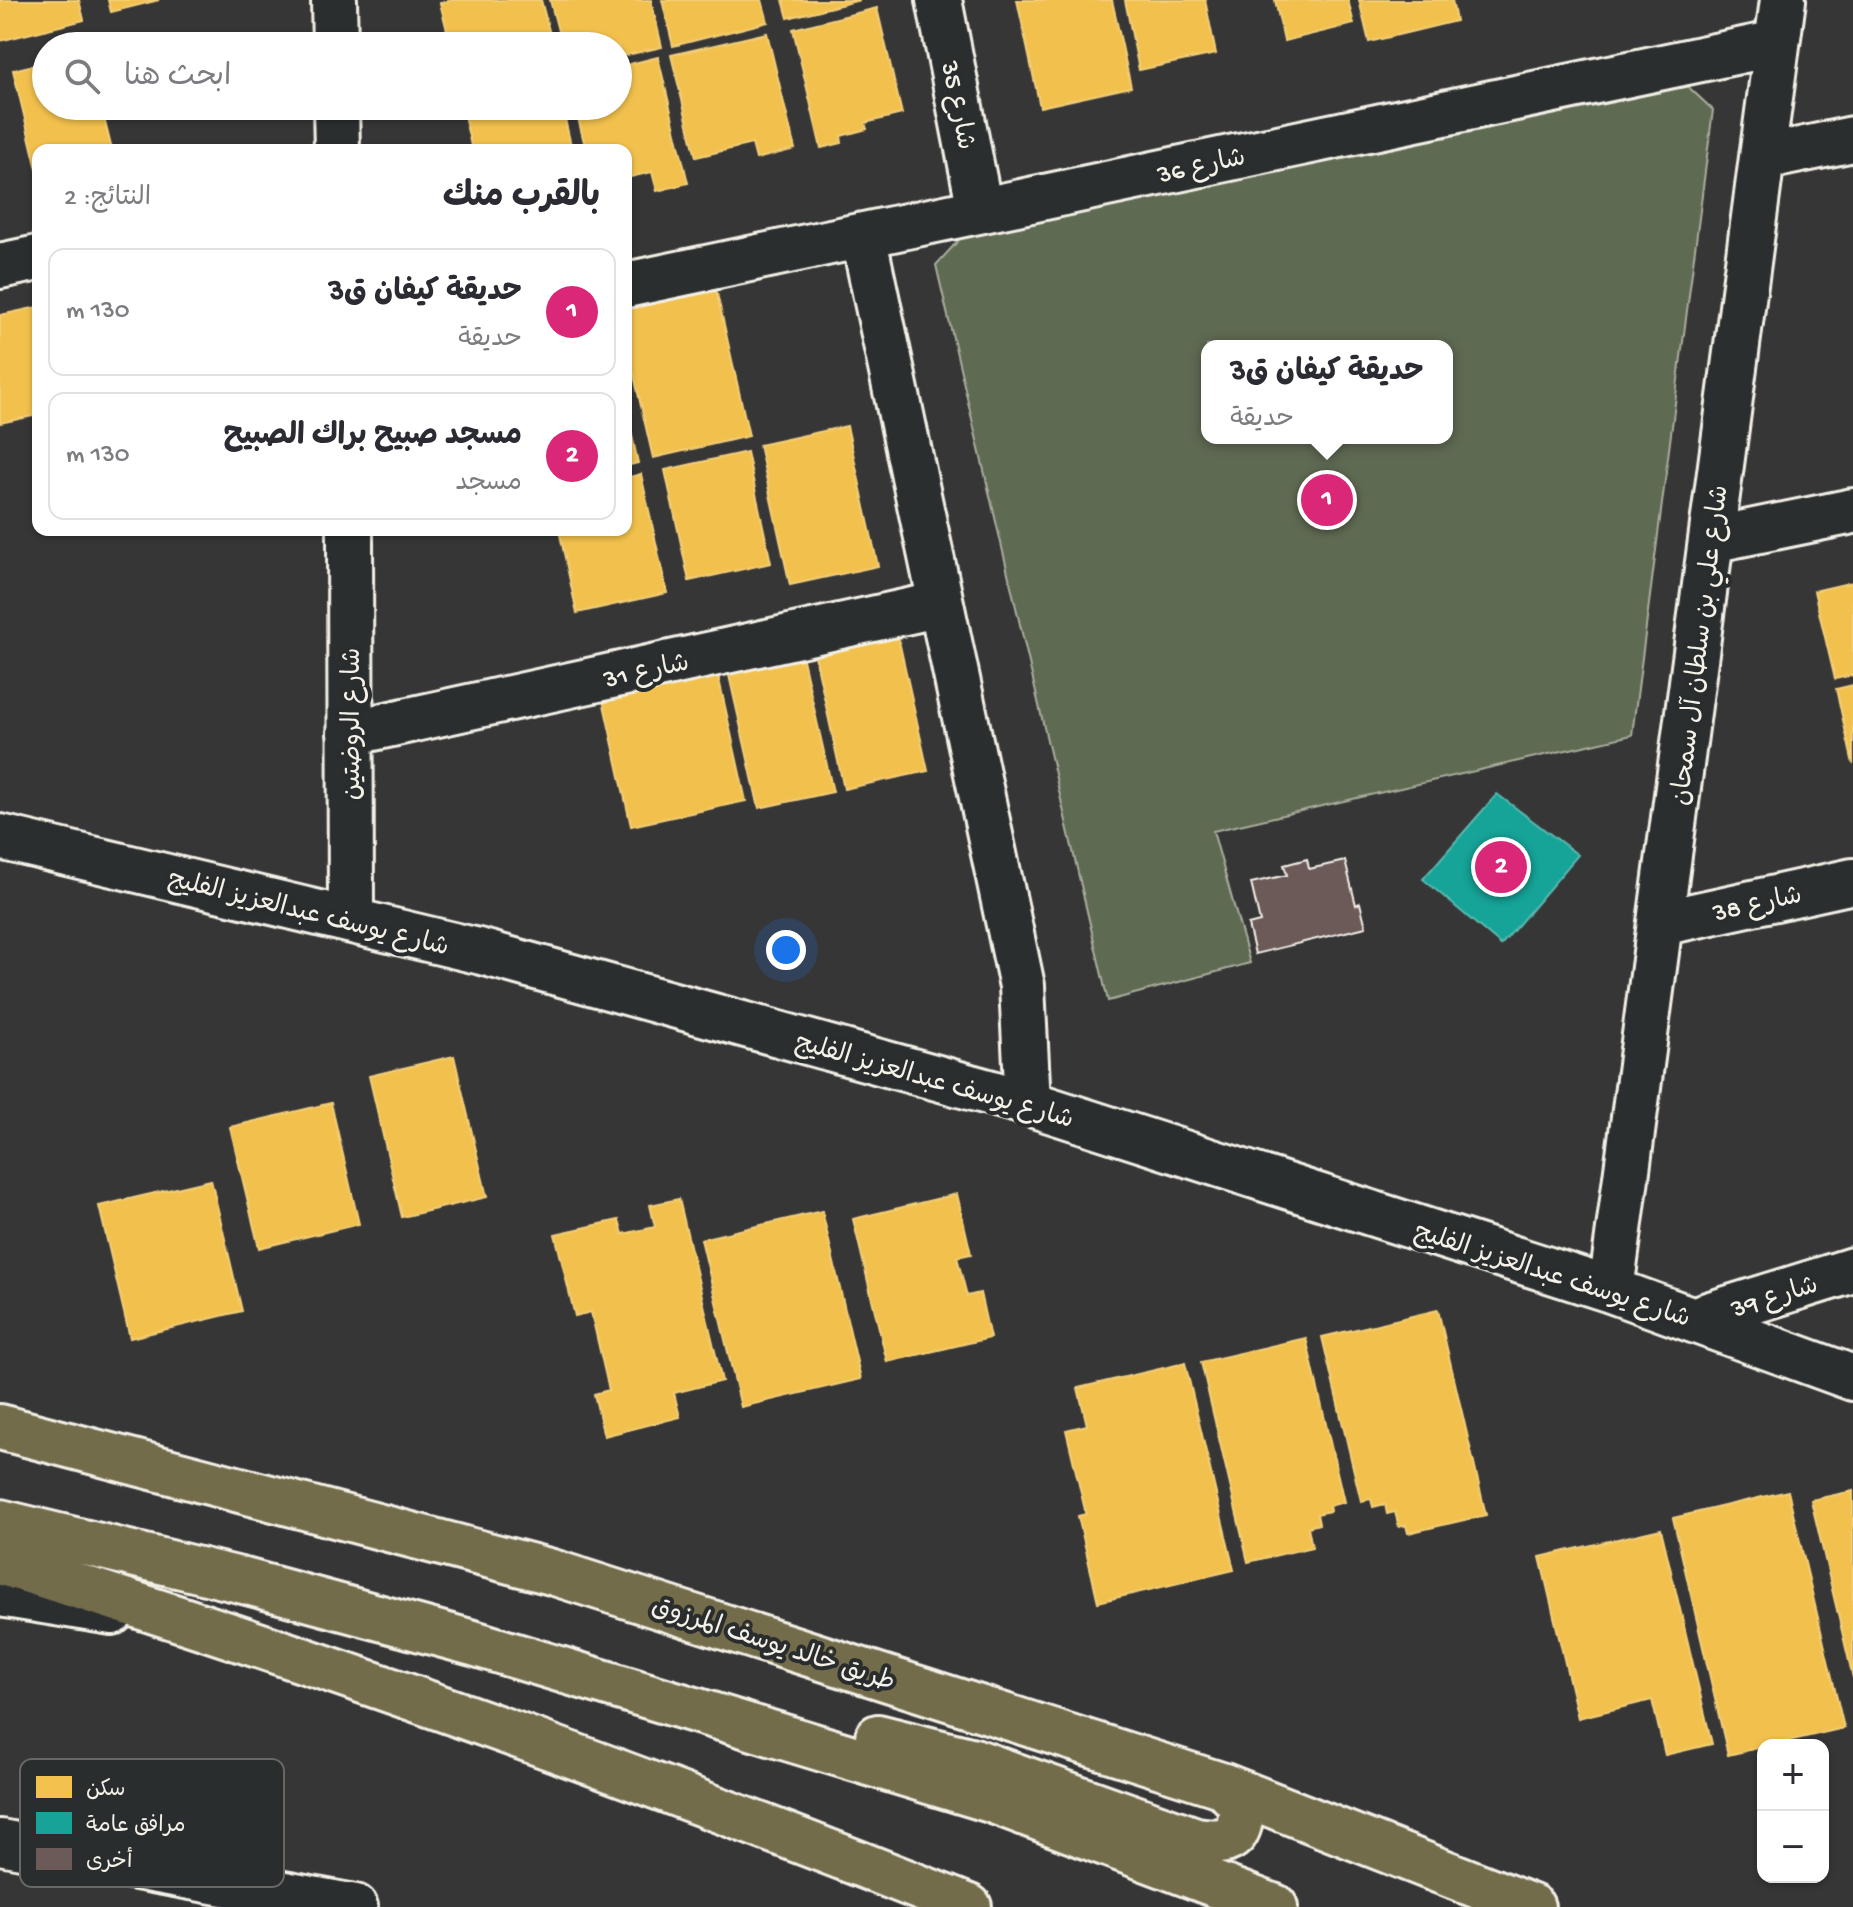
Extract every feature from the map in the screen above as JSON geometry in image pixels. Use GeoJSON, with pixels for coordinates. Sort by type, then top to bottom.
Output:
{"type":"FeatureCollection","features":[{"type":"Feature","properties":{"kind":"main road","name":"طريق خالد يوسف المرزوق"},"geometry":{"type":"LineString","coordinates":[[0,1427],[552,1572],[1224,1786],[1532,1907]]}},
{"type":"Feature","properties":{"kind":"main road"},"geometry":{"type":"LineString","coordinates":[[0,1522],[244,1581],[473,1643],[991,1800],[1275,1907]]}},
{"type":"Feature","properties":{"kind":"main road"},"geometry":{"type":"LineString","coordinates":[[0,1562],[225,1631],[494,1724],[746,1818],[969,1907]]}},
{"type":"Feature","properties":{"kind":"main road"},"geometry":{"type":"LineString","coordinates":[[698,1711],[858,1732],[974,1761],[1196,1840],[1220,1844],[1235,1835],[1242,1822],[1241,1804],[1224,1786]]}},
{"type":"Feature","properties":{"kind":"street"},"geometry":{"type":"LineString","coordinates":[[334,0],[335,32]]}},
{"type":"Feature","properties":{"kind":"street","name":"شارع 35"},"geometry":{"type":"LineString","coordinates":[[939,0],[980,210]]}},
{"type":"Feature","properties":{"kind":"street","name":"شارع علي بن سلطان آل سمحان"},"geometry":{"type":"LineString","coordinates":[[1611,1290],[1783,0]]}},
{"type":"Feature","properties":{"kind":"street","name":"شارع 36"},"geometry":{"type":"LineString","coordinates":[[632,284],[1777,43]]}},
{"type":"Feature","properties":{"kind":"street"},"geometry":{"type":"LineString","coordinates":[[336,120],[337,144]]}},
{"type":"Feature","properties":{"kind":"street"},"geometry":{"type":"LineString","coordinates":[[1762,158],[1853,139]]}},
{"type":"Feature","properties":{"kind":"street"},"geometry":{"type":"LineString","coordinates":[[863,235],[1022,986],[1028,1103]]}},
{"type":"Feature","properties":{"kind":"street"},"geometry":{"type":"LineString","coordinates":[[0,266],[32,259]]}},
{"type":"Feature","properties":{"kind":"street"},"geometry":{"type":"LineString","coordinates":[[1711,540],[1853,511]]}},
{"type":"Feature","properties":{"kind":"street","name":"شارع الروضتين"},"geometry":{"type":"LineString","coordinates":[[350,536],[351,919]]}},
{"type":"Feature","properties":{"kind":"street","name":"شارع 31"},"geometry":{"type":"LineString","coordinates":[[350,733],[941,604]]}},
{"type":"Feature","properties":{"kind":"street","name":"شارع يوسف عبدالعزيز الفليج"},"geometry":{"type":"LineString","coordinates":[[0,837],[351,919],[1028,1103],[1611,1290],[1853,1378]]}},
{"type":"Feature","properties":{"kind":"street","name":"شارع 38"},"geometry":{"type":"LineString","coordinates":[[1661,923],[1853,881]]}},
{"type":"Feature","properties":{"kind":"street","name":"39 شارع"},"geometry":{"type":"LineString","coordinates":[[1695,1319],[1853,1270]]}},
{"type":"Feature","properties":{"kind":"street"},"geometry":{"type":"LineString","coordinates":[[0,1594],[225,1631]]}},
{"type":"Feature","properties":{"kind":"street"},"geometry":{"type":"LineString","coordinates":[[0,1842],[20,1846]]}},
{"type":"Feature","properties":{"kind":"street"},"geometry":{"type":"LineString","coordinates":[[244,1887],[352,1907]]}},
{"type":"Feature","properties":{"kind":"green space"},"geometry":{"type":"Polygon","coordinates":[[[1682,81],[1713,110],[1632,735],[1213,831],[1250,963],[1108,1001],[936,265],[967,231],[1682,81]]]}},
{"type":"Feature","properties":{"kind":"building: سكن"},"geometry":{"type":"Polygon","coordinates":[[[0,0],[79,0],[84,20],[0,41],[0,0]]]}},
{"type":"Feature","properties":{"kind":"building: سكن"},"geometry":{"type":"Polygon","coordinates":[[[108,0],[159,0],[111,12],[108,0]]]}},
{"type":"Feature","properties":{"kind":"building: سكن"},"geometry":{"type":"Polygon","coordinates":[[[452,0],[541,0],[549,32],[447,32],[440,3],[452,0]]]}},
{"type":"Feature","properties":{"kind":"building: سكن"},"geometry":{"type":"Polygon","coordinates":[[[550,0],[651,0],[662,47],[632,54],[632,32],[558,32],[550,0]]]}},
{"type":"Feature","properties":{"kind":"building: سكن"},"geometry":{"type":"Polygon","coordinates":[[[662,0],[762,0],[768,22],[673,46],[662,0]]]}},
{"type":"Feature","properties":{"kind":"building: سكن"},"geometry":{"type":"Polygon","coordinates":[[[783,0],[860,0],[788,18],[783,0]]]}},
{"type":"Feature","properties":{"kind":"building: سكن"},"geometry":{"type":"Polygon","coordinates":[[[1017,0],[1112,0],[1131,87],[1040,107],[1017,0]]]}},
{"type":"Feature","properties":{"kind":"building: سكن"},"geometry":{"type":"Polygon","coordinates":[[[1125,0],[1205,0],[1216,54],[1139,70],[1125,0]]]}},
{"type":"Feature","properties":{"kind":"building: سكن"},"geometry":{"type":"Polygon","coordinates":[[[1275,0],[1348,0],[1354,24],[1284,41],[1275,0]]]}},
{"type":"Feature","properties":{"kind":"building: سكن"},"geometry":{"type":"Polygon","coordinates":[[[1359,0],[1452,0],[1456,21],[1369,42],[1359,0]]]}},
{"type":"Feature","properties":{"kind":"building: سكن"},"geometry":{"type":"Polygon","coordinates":[[[877,8],[902,114],[865,123],[867,129],[841,136],[842,143],[821,148],[793,29],[877,8]]]}},
{"type":"Feature","properties":{"kind":"building: سكن"},"geometry":{"type":"Polygon","coordinates":[[[767,33],[795,149],[756,159],[752,144],[696,157],[671,55],[767,33]]]}},
{"type":"Feature","properties":{"kind":"building: سكن"},"geometry":{"type":"Polygon","coordinates":[[[658,57],[688,183],[657,191],[652,172],[632,177],[632,144],[584,144],[578,120],[632,120],[632,64],[658,57]]]}},
{"type":"Feature","properties":{"kind":"building: سكن"},"geometry":{"type":"Polygon","coordinates":[[[32,65],[32,120],[104,120],[110,144],[32,144],[32,148],[13,70],[32,65]]]}},
{"type":"Feature","properties":{"kind":"building: سكن"},"geometry":{"type":"Polygon","coordinates":[[[465,120],[565,120],[571,144],[471,144],[465,120]]]}},
{"type":"Feature","properties":{"kind":"building: سكن"},"geometry":{"type":"Polygon","coordinates":[[[716,289],[749,436],[653,458],[632,367],[632,308],[716,289]]]}},
{"type":"Feature","properties":{"kind":"building: سكن"},"geometry":{"type":"Polygon","coordinates":[[[32,308],[32,416],[0,423],[0,315],[32,308]]]}},
{"type":"Feature","properties":{"kind":"building: سكن"},"geometry":{"type":"Polygon","coordinates":[[[847,426],[878,566],[790,585],[759,445],[847,426]]]}},
{"type":"Feature","properties":{"kind":"building: سكن"},"geometry":{"type":"Polygon","coordinates":[[[632,436],[638,463],[632,464],[632,436]]]}},
{"type":"Feature","properties":{"kind":"building: سكن"},"geometry":{"type":"Polygon","coordinates":[[[747,452],[771,563],[689,581],[665,470],[747,452]]]}},
{"type":"Feature","properties":{"kind":"building: سكن"},"geometry":{"type":"Polygon","coordinates":[[[641,474],[667,593],[577,613],[560,536],[632,536],[632,476],[641,474]]]}},
{"type":"Feature","properties":{"kind":"building: سكن"},"geometry":{"type":"Polygon","coordinates":[[[1853,582],[1853,675],[1835,679],[1814,591],[1853,582]]]}},
{"type":"Feature","properties":{"kind":"building: سكن"},"geometry":{"type":"Polygon","coordinates":[[[897,632],[928,771],[844,789],[814,651],[897,632]]]}},
{"type":"Feature","properties":{"kind":"building: سكن"},"geometry":{"type":"Polygon","coordinates":[[[802,655],[833,792],[759,808],[728,671],[802,655]]]}},
{"type":"Feature","properties":{"kind":"building: سكن"},"geometry":{"type":"Polygon","coordinates":[[[718,675],[746,801],[631,826],[603,700],[718,675]]]}},
{"type":"Feature","properties":{"kind":"building: سكن"},"geometry":{"type":"Polygon","coordinates":[[[1853,685],[1853,764],[1836,689],[1853,685]]]}},
{"type":"Feature","properties":{"kind":"building: سكن"},"geometry":{"type":"Polygon","coordinates":[[[454,1056],[487,1197],[402,1217],[369,1076],[454,1056]]]}},
{"type":"Feature","properties":{"kind":"building: سكن"},"geometry":{"type":"Polygon","coordinates":[[[331,1103],[359,1224],[259,1248],[230,1127],[331,1103]]]}},
{"type":"Feature","properties":{"kind":"building: سكن"},"geometry":{"type":"Polygon","coordinates":[[[211,1180],[242,1311],[130,1338],[99,1206],[211,1180]]]}},
{"type":"Feature","properties":{"kind":"building: سكن"},"geometry":{"type":"Polygon","coordinates":[[[957,1194],[971,1254],[957,1257],[967,1296],[980,1293],[990,1338],[887,1362],[853,1219],[957,1194]]]}},
{"type":"Feature","properties":{"kind":"building: سكن"},"geometry":{"type":"Polygon","coordinates":[[[679,1199],[722,1381],[674,1393],[680,1417],[604,1436],[594,1394],[609,1390],[591,1312],[575,1316],[555,1234],[619,1220],[623,1234],[655,1227],[650,1205],[679,1199]]]}},
{"type":"Feature","properties":{"kind":"building: سكن"},"geometry":{"type":"Polygon","coordinates":[[[822,1211],[861,1379],[741,1407],[701,1239],[822,1211]]]}},
{"type":"Feature","properties":{"kind":"building: سكن"},"geometry":{"type":"Polygon","coordinates":[[[1438,1310],[1486,1515],[1408,1533],[1406,1525],[1399,1527],[1395,1512],[1387,1514],[1385,1504],[1373,1507],[1371,1499],[1361,1501],[1322,1337],[1438,1310]]]}},
{"type":"Feature","properties":{"kind":"building: سكن"},"geometry":{"type":"Polygon","coordinates":[[[1306,1338],[1344,1502],[1329,1506],[1330,1511],[1317,1514],[1319,1524],[1308,1527],[1312,1547],[1248,1562],[1201,1362],[1306,1338]]]}},
{"type":"Feature","properties":{"kind":"building: سكن"},"geometry":{"type":"Polygon","coordinates":[[[1185,1363],[1234,1570],[1098,1602],[1078,1516],[1086,1514],[1066,1430],[1087,1425],[1078,1388],[1185,1363]]]}},
{"type":"Feature","properties":{"kind":"building: سكن"},"geometry":{"type":"Polygon","coordinates":[[[1788,1491],[1844,1728],[1797,1739],[1757,1739],[1757,1748],[1728,1755],[1673,1518],[1788,1491]]]}},
{"type":"Feature","properties":{"kind":"building: سكن"},"geometry":{"type":"Polygon","coordinates":[[[1853,1491],[1853,1678],[1811,1500],[1853,1491]]]}},
{"type":"Feature","properties":{"kind":"building: سكن"},"geometry":{"type":"Polygon","coordinates":[[[1661,1529],[1712,1744],[1665,1755],[1652,1700],[1578,1718],[1540,1557],[1661,1529]]]}},
{"type":"Feature","properties":{"kind":"building: مرافق عامة"},"geometry":{"type":"Polygon","coordinates":[[[1497,794],[1578,855],[1501,945],[1423,879],[1497,794]]]}},
{"type":"Feature","properties":{"kind":"building: أخرى"},"geometry":{"type":"Polygon","coordinates":[[[1307,859],[1309,869],[1345,861],[1356,905],[1360,903],[1366,927],[1255,954],[1248,925],[1260,922],[1251,883],[1287,875],[1284,865],[1307,859]]]}},
{"type":"Feature","properties":{"kind":"place","name":"حديقة كيفان ق3"},"geometry":{"type":"Point","coordinates":[1327,500]}},
{"type":"Feature","properties":{"kind":"place","name":"مسجد صبيح براك الصبيح"},"geometry":{"type":"Point","coordinates":[1501,867]}}]}
